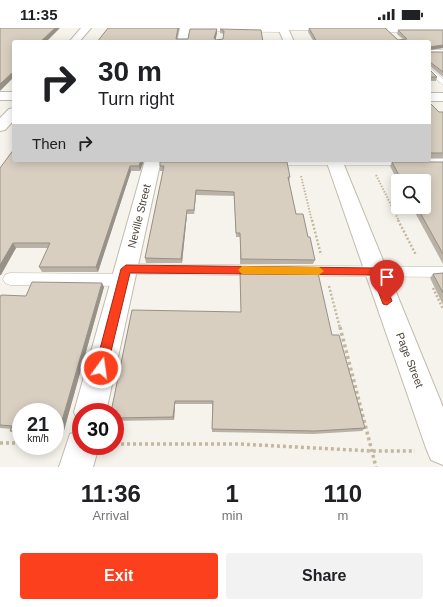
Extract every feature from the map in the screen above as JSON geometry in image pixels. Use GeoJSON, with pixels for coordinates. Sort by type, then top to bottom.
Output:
{"type":"FeatureCollection","features":[{"type":"Feature","properties":{"kind":"street"},"geometry":{"type":"LineString","coordinates":[[76,40],[86,28]]}},
{"type":"Feature","properties":{"kind":"street"},"geometry":{"type":"LineString","coordinates":[[182,40],[185,29]]}},
{"type":"Feature","properties":{"kind":"street"},"geometry":{"type":"LineString","coordinates":[[283,29],[287,40]]}},
{"type":"Feature","properties":{"kind":"street"},"geometry":{"type":"LineString","coordinates":[[0,96],[12,96]]}},
{"type":"Feature","properties":{"kind":"street"},"geometry":{"type":"LineString","coordinates":[[431,97],[443,97]]}},
{"type":"Feature","properties":{"kind":"street"},"geometry":{"type":"LineString","coordinates":[[0,127],[12,114]]}},
{"type":"Feature","properties":{"kind":"street","name":"Neville Street"},"geometry":{"type":"LineString","coordinates":[[92,403],[152,162]]}},
{"type":"Feature","properties":{"kind":"street","name":"Page Street"},"geometry":{"type":"LineString","coordinates":[[334,162],[376,272],[431,449]]}},
{"type":"Feature","properties":{"kind":"street"},"geometry":{"type":"LineString","coordinates":[[76,467],[79,455]]}},
{"type":"Feature","properties":{"kind":"lane"},"geometry":{"type":"LineString","coordinates":[[185,29],[370,28]]}},
{"type":"Feature","properties":{"kind":"lane"},"geometry":{"type":"LineString","coordinates":[[387,29],[443,30]]}},
{"type":"Feature","properties":{"kind":"lane"},"geometry":{"type":"LineString","coordinates":[[387,29],[396,38]]}},
{"type":"Feature","properties":{"kind":"lane"},"geometry":{"type":"LineString","coordinates":[[431,52],[443,52]]}},
{"type":"Feature","properties":{"kind":"lane"},"geometry":{"type":"LineString","coordinates":[[431,71],[443,83]]}},
{"type":"Feature","properties":{"kind":"lane"},"geometry":{"type":"LineString","coordinates":[[369,162],[443,162]]}},
{"type":"Feature","properties":{"kind":"lane"},"geometry":{"type":"LineString","coordinates":[[10,279],[124,274],[325,271],[443,272]]}},
{"type":"Feature","properties":{"kind":"path"},"geometry":{"type":"LineString","coordinates":[[297,162],[376,467]]}},
{"type":"Feature","properties":{"kind":"path"},"geometry":{"type":"LineString","coordinates":[[369,162],[443,309]]}},
{"type":"Feature","properties":{"kind":"path"},"geometry":{"type":"LineString","coordinates":[[0,443],[12,443]]}},
{"type":"Feature","properties":{"kind":"path"},"geometry":{"type":"LineString","coordinates":[[124,444],[239,444],[372,451],[431,449]]}},
{"type":"Feature","properties":{"kind":"building"},"geometry":{"type":"Polygon","coordinates":[[[0,28],[55,28],[42,40],[12,40],[12,73],[0,84],[0,28]]]}},
{"type":"Feature","properties":{"kind":"building"},"geometry":{"type":"Polygon","coordinates":[[[108,28],[178,28],[176,39],[188,39],[190,29],[217,29],[214,38],[216,40],[99,40],[108,28]]]}},
{"type":"Feature","properties":{"kind":"building"},"geometry":{"type":"Polygon","coordinates":[[[309,28],[385,28],[398,40],[316,40],[309,28]]]}},
{"type":"Feature","properties":{"kind":"building"},"geometry":{"type":"Polygon","coordinates":[[[220,29],[261,30],[263,40],[216,40],[223,39],[224,31],[220,29]]]}},
{"type":"Feature","properties":{"kind":"building"},"geometry":{"type":"Polygon","coordinates":[[[398,30],[443,30],[443,45],[431,47],[431,40],[398,40],[407,39],[398,30]]]}},
{"type":"Feature","properties":{"kind":"building"},"geometry":{"type":"Polygon","coordinates":[[[431,52],[443,52],[443,72],[431,63],[431,52]]]}},
{"type":"Feature","properties":{"kind":"building"},"geometry":{"type":"Polygon","coordinates":[[[431,71],[437,77],[431,77],[431,71]]]}},
{"type":"Feature","properties":{"kind":"building"},"geometry":{"type":"Polygon","coordinates":[[[431,104],[439,112],[443,112],[443,153],[431,153],[431,104]]]}},
{"type":"Feature","properties":{"kind":"building"},"geometry":{"type":"Polygon","coordinates":[[[12,152],[12,162],[140,162],[139,166],[130,166],[96,267],[39,267],[50,243],[13,243],[0,265],[0,168],[12,152]]]}},
{"type":"Feature","properties":{"kind":"building"},"geometry":{"type":"Polygon","coordinates":[[[160,162],[287,162],[290,177],[288,177],[296,214],[303,214],[315,260],[241,259],[240,233],[236,233],[234,192],[196,190],[194,210],[187,210],[181,259],[145,258],[164,166],[160,166],[160,162]]]}},
{"type":"Feature","properties":{"kind":"building"},"geometry":{"type":"Polygon","coordinates":[[[392,162],[443,162],[443,254],[421,214],[431,214],[431,174],[398,174],[392,162]]]}},
{"type":"Feature","properties":{"kind":"building"},"geometry":{"type":"Polygon","coordinates":[[[240,272],[318,273],[332,335],[339,335],[365,428],[315,431],[212,429],[213,401],[175,401],[173,417],[124,418],[124,403],[113,403],[132,310],[241,312],[240,272]]]}},
{"type":"Feature","properties":{"kind":"building"},"geometry":{"type":"Polygon","coordinates":[[[443,273],[443,293],[433,274],[443,273]]]}},
{"type":"Feature","properties":{"kind":"building"},"geometry":{"type":"Polygon","coordinates":[[[32,282],[102,283],[64,414],[64,403],[12,403],[12,426],[0,425],[0,297],[1,295],[26,296],[32,282]]]}},
{"type":"Feature","properties":{"kind":"slow traffic"},"geometry":{"type":"LineString","coordinates":[[242,270],[319,271]]}},
{"type":"Feature","properties":{"kind":"route"},"geometry":{"type":"LineString","coordinates":[[101,368],[126,269],[376,272],[387,301]]}}]}
